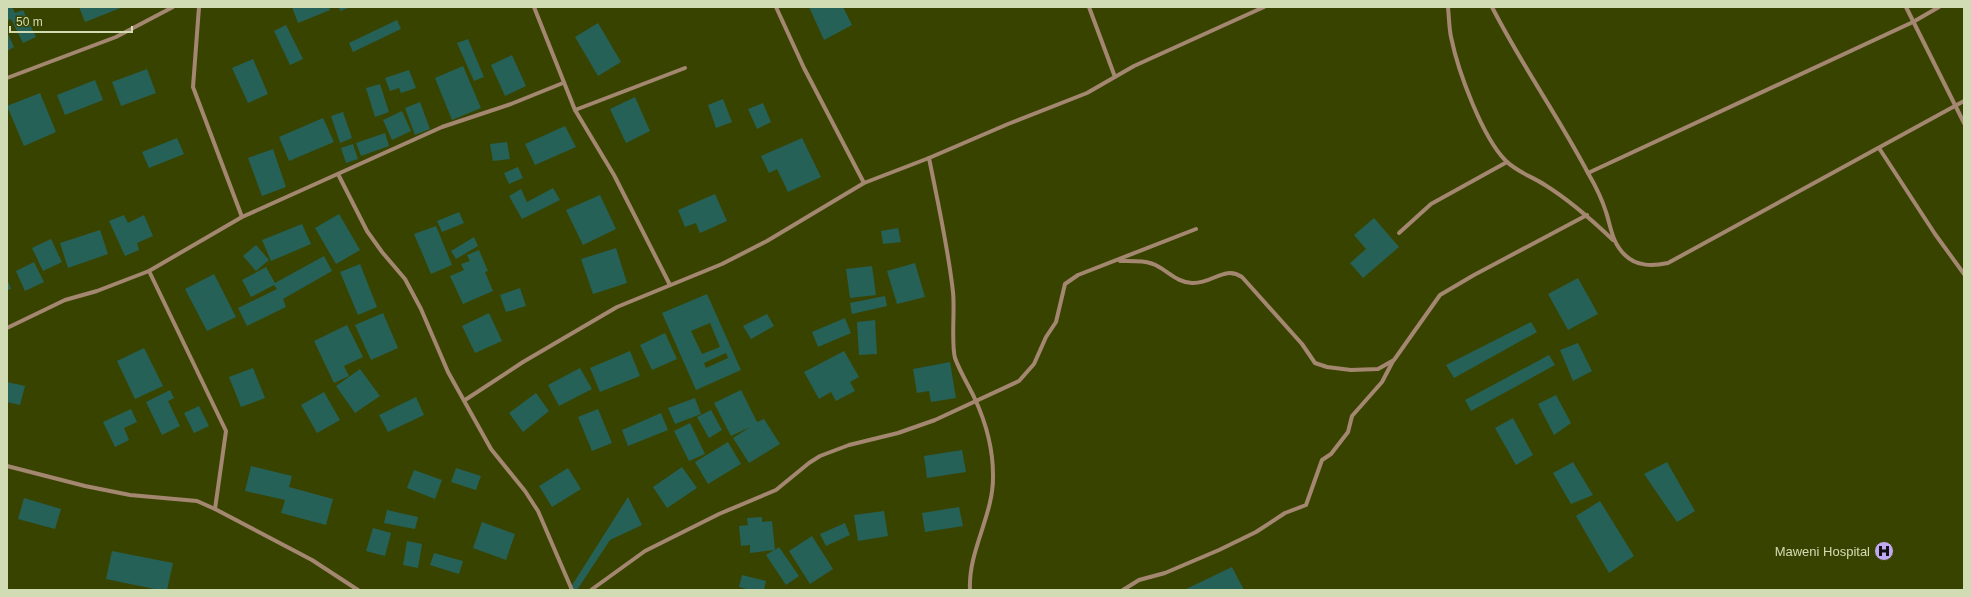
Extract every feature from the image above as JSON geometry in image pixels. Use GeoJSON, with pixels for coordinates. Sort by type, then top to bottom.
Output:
{"type":"FeatureCollection","features":[{"type":"Feature","properties":{"kind":"street"},"geometry":{"type":"LineString","coordinates":[[7,78],[116,37],[172,7]]}},
{"type":"Feature","properties":{"kind":"street"},"geometry":{"type":"LineString","coordinates":[[199,7],[193,87],[242,217]]}},
{"type":"Feature","properties":{"kind":"street"},"geometry":{"type":"LineString","coordinates":[[534,7],[562,83],[575,110],[614,175],[670,284]]}},
{"type":"Feature","properties":{"kind":"street"},"geometry":{"type":"LineString","coordinates":[[776,7],[804,68],[864,182]]}},
{"type":"Feature","properties":{"kind":"street"},"geometry":{"type":"LineString","coordinates":[[1089,7],[1115,77]]}},
{"type":"Feature","properties":{"kind":"street"},"geometry":{"type":"LineString","coordinates":[[465,400],[523,362],[617,307],[722,264],[767,241],[864,182],[929,158],[1008,124],[1087,93],[1134,66],[1264,7]]}},
{"type":"Feature","properties":{"kind":"street"},"geometry":{"type":"LineString","coordinates":[[1448,7],[1450,36],[1471,98],[1492,143],[1507,162],[1544,184],[1587,215],[1614,241],[1625,256],[1637,263],[1652,266],[1668,263],[1964,101]]}},
{"type":"Feature","properties":{"kind":"street"},"geometry":{"type":"LineString","coordinates":[[1492,7],[1509,40],[1588,173],[1606,211],[1614,241]]}},
{"type":"Feature","properties":{"kind":"street"},"geometry":{"type":"LineString","coordinates":[[1906,7],[1964,123]]}},
{"type":"Feature","properties":{"kind":"street"},"geometry":{"type":"LineString","coordinates":[[1588,173],[1913,22],[1939,7]]}},
{"type":"Feature","properties":{"kind":"street"},"geometry":{"type":"LineString","coordinates":[[575,110],[685,68]]}},
{"type":"Feature","properties":{"kind":"street"},"geometry":{"type":"LineString","coordinates":[[7,328],[65,300],[97,291],[149,271],[242,217],[442,128],[511,104],[562,83]]}},
{"type":"Feature","properties":{"kind":"street"},"geometry":{"type":"LineString","coordinates":[[1879,148],[1935,234],[1964,274]]}},
{"type":"Feature","properties":{"kind":"street"},"geometry":{"type":"LineString","coordinates":[[929,158],[948,250],[954,311],[955,358],[976,402],[987,434],[993,459],[993,494],[969,579],[970,590]]}},
{"type":"Feature","properties":{"kind":"street"},"geometry":{"type":"LineString","coordinates":[[1399,233],[1431,204],[1507,162]]}},
{"type":"Feature","properties":{"kind":"street"},"geometry":{"type":"LineString","coordinates":[[338,174],[367,231],[382,252],[405,279],[421,309],[448,372],[491,449],[524,491],[538,512],[572,590]]}},
{"type":"Feature","properties":{"kind":"street"},"geometry":{"type":"LineString","coordinates":[[1123,590],[1139,580],[1165,573],[1219,550],[1256,532],[1285,513],[1306,505],[1322,460],[1331,454],[1348,432],[1352,416],[1382,382],[1394,360],[1440,295],[1474,275],[1587,215]]}},
{"type":"Feature","properties":{"kind":"street"},"geometry":{"type":"LineString","coordinates":[[591,590],[645,551],[719,514],[776,490],[820,456],[848,445],[898,433],[955,412],[1019,381],[1034,364],[1046,337],[1057,318],[1065,284],[1078,275],[1196,229]]}},
{"type":"Feature","properties":{"kind":"street"},"geometry":{"type":"LineString","coordinates":[[1117,260],[1147,262],[1159,267],[1171,276],[1186,283],[1199,283],[1230,272],[1235,273],[1242,277],[1302,344],[1315,363],[1327,367],[1351,370],[1378,370],[1394,360]]}},
{"type":"Feature","properties":{"kind":"street"},"geometry":{"type":"LineString","coordinates":[[149,271],[226,431],[215,509]]}},
{"type":"Feature","properties":{"kind":"street"},"geometry":{"type":"LineString","coordinates":[[7,466],[86,486],[130,495],[197,501],[312,560],[358,590]]}},
{"type":"Feature","properties":{"kind":"building"},"geometry":{"type":"Polygon","coordinates":[[[7,7],[12,7],[15,13],[23,10],[36,37],[23,43],[11,19],[7,21],[7,7]]]}},
{"type":"Feature","properties":{"kind":"building"},"geometry":{"type":"Polygon","coordinates":[[[79,7],[123,7],[85,22],[79,7]]]}},
{"type":"Feature","properties":{"kind":"building"},"geometry":{"type":"Polygon","coordinates":[[[292,7],[329,7],[330,10],[298,23],[292,7]]]}},
{"type":"Feature","properties":{"kind":"building"},"geometry":{"type":"Polygon","coordinates":[[[339,7],[351,7],[340,11],[339,7]]]}},
{"type":"Feature","properties":{"kind":"building"},"geometry":{"type":"Polygon","coordinates":[[[809,7],[843,7],[852,25],[824,40],[809,7]]]}},
{"type":"Feature","properties":{"kind":"building"},"geometry":{"type":"Polygon","coordinates":[[[397,20],[401,29],[353,52],[349,43],[397,20]]]}},
{"type":"Feature","properties":{"kind":"building"},"geometry":{"type":"Polygon","coordinates":[[[598,23],[621,62],[598,76],[575,37],[598,23]]]}},
{"type":"Feature","properties":{"kind":"building"},"geometry":{"type":"Polygon","coordinates":[[[286,25],[303,59],[290,65],[274,31],[286,25]]]}},
{"type":"Feature","properties":{"kind":"building"},"geometry":{"type":"Polygon","coordinates":[[[7,32],[14,47],[7,51],[7,32]]]}},
{"type":"Feature","properties":{"kind":"building"},"geometry":{"type":"Polygon","coordinates":[[[468,39],[484,77],[474,81],[457,43],[468,39]]]}},
{"type":"Feature","properties":{"kind":"building"},"geometry":{"type":"Polygon","coordinates":[[[512,55],[526,86],[505,96],[491,65],[512,55]]]}},
{"type":"Feature","properties":{"kind":"building"},"geometry":{"type":"Polygon","coordinates":[[[253,59],[268,94],[248,103],[232,68],[253,59]]]}},
{"type":"Feature","properties":{"kind":"building"},"geometry":{"type":"Polygon","coordinates":[[[463,66],[481,108],[452,120],[435,78],[463,66]]]}},
{"type":"Feature","properties":{"kind":"building"},"geometry":{"type":"Polygon","coordinates":[[[147,69],[156,93],[121,106],[112,82],[147,69]]]}},
{"type":"Feature","properties":{"kind":"building"},"geometry":{"type":"Polygon","coordinates":[[[409,70],[416,88],[401,93],[399,88],[390,91],[385,78],[409,70]]]}},
{"type":"Feature","properties":{"kind":"building"},"geometry":{"type":"Polygon","coordinates":[[[95,80],[103,100],[65,115],[57,95],[95,80]]]}},
{"type":"Feature","properties":{"kind":"building"},"geometry":{"type":"Polygon","coordinates":[[[380,84],[389,112],[375,117],[366,88],[380,84]]]}},
{"type":"Feature","properties":{"kind":"building"},"geometry":{"type":"Polygon","coordinates":[[[40,93],[56,132],[24,146],[7,106],[40,93]]]}},
{"type":"Feature","properties":{"kind":"building"},"geometry":{"type":"Polygon","coordinates":[[[635,97],[650,131],[626,143],[610,109],[635,97]]]}},
{"type":"Feature","properties":{"kind":"building"},"geometry":{"type":"Polygon","coordinates":[[[723,99],[732,122],[716,128],[708,105],[723,99]]]}},
{"type":"Feature","properties":{"kind":"building"},"geometry":{"type":"Polygon","coordinates":[[[420,102],[430,129],[415,135],[405,108],[420,102]]]}},
{"type":"Feature","properties":{"kind":"building"},"geometry":{"type":"Polygon","coordinates":[[[763,103],[771,122],[757,129],[748,109],[763,103]]]}},
{"type":"Feature","properties":{"kind":"building"},"geometry":{"type":"Polygon","coordinates":[[[402,111],[411,131],[392,140],[383,120],[402,111]]]}},
{"type":"Feature","properties":{"kind":"building"},"geometry":{"type":"Polygon","coordinates":[[[343,112],[352,138],[340,143],[331,116],[343,112]]]}},
{"type":"Feature","properties":{"kind":"building"},"geometry":{"type":"Polygon","coordinates":[[[323,118],[334,142],[289,161],[279,137],[323,118]]]}},
{"type":"Feature","properties":{"kind":"building"},"geometry":{"type":"Polygon","coordinates":[[[565,126],[576,147],[535,165],[525,144],[565,126]]]}},
{"type":"Feature","properties":{"kind":"building"},"geometry":{"type":"Polygon","coordinates":[[[385,133],[389,146],[361,156],[356,143],[385,133]]]}},
{"type":"Feature","properties":{"kind":"building"},"geometry":{"type":"Polygon","coordinates":[[[177,138],[184,154],[149,168],[142,152],[177,138]]]}},
{"type":"Feature","properties":{"kind":"building"},"geometry":{"type":"Polygon","coordinates":[[[802,138],[821,177],[788,192],[777,169],[769,173],[761,156],[802,138]]]}},
{"type":"Feature","properties":{"kind":"building"},"geometry":{"type":"Polygon","coordinates":[[[507,142],[510,159],[493,161],[490,144],[507,142]]]}},
{"type":"Feature","properties":{"kind":"building"},"geometry":{"type":"Polygon","coordinates":[[[353,144],[358,159],[346,163],[341,148],[353,144]]]}},
{"type":"Feature","properties":{"kind":"building"},"geometry":{"type":"Polygon","coordinates":[[[273,149],[286,187],[262,196],[248,158],[273,149]]]}},
{"type":"Feature","properties":{"kind":"building"},"geometry":{"type":"Polygon","coordinates":[[[518,167],[523,178],[509,184],[504,173],[518,167]]]}},
{"type":"Feature","properties":{"kind":"building"},"geometry":{"type":"Polygon","coordinates":[[[553,188],[560,200],[522,219],[509,196],[521,189],[527,202],[553,188]]]}},
{"type":"Feature","properties":{"kind":"building"},"geometry":{"type":"Polygon","coordinates":[[[715,194],[727,221],[700,233],[696,223],[685,227],[678,210],[715,194]]]}},
{"type":"Feature","properties":{"kind":"building"},"geometry":{"type":"Polygon","coordinates":[[[600,195],[616,229],[583,245],[566,210],[600,195]]]}},
{"type":"Feature","properties":{"kind":"building"},"geometry":{"type":"Polygon","coordinates":[[[459,212],[464,223],[442,232],[437,221],[459,212]]]}},
{"type":"Feature","properties":{"kind":"building"},"geometry":{"type":"Polygon","coordinates":[[[339,214],[360,250],[336,264],[315,228],[339,214]]]}},
{"type":"Feature","properties":{"kind":"building"},"geometry":{"type":"Polygon","coordinates":[[[124,215],[128,223],[144,215],[153,236],[137,243],[139,250],[125,256],[109,221],[124,215]]]}},
{"type":"Feature","properties":{"kind":"building"},"geometry":{"type":"Polygon","coordinates":[[[1374,218],[1399,247],[1363,278],[1350,263],[1366,249],[1354,235],[1374,218]]]}},
{"type":"Feature","properties":{"kind":"building"},"geometry":{"type":"Polygon","coordinates":[[[302,224],[311,244],[271,261],[262,240],[302,224]]]}},
{"type":"Feature","properties":{"kind":"building"},"geometry":{"type":"Polygon","coordinates":[[[436,226],[452,265],[431,274],[414,234],[436,226]]]}},
{"type":"Feature","properties":{"kind":"building"},"geometry":{"type":"Polygon","coordinates":[[[898,228],[901,242],[883,244],[881,231],[898,228]]]}},
{"type":"Feature","properties":{"kind":"building"},"geometry":{"type":"Polygon","coordinates":[[[100,230],[108,254],[68,268],[60,243],[100,230]]]}},
{"type":"Feature","properties":{"kind":"building"},"geometry":{"type":"Polygon","coordinates":[[[474,237],[478,246],[456,259],[451,251],[474,237]]]}},
{"type":"Feature","properties":{"kind":"building"},"geometry":{"type":"Polygon","coordinates":[[[51,239],[62,262],[43,271],[32,248],[51,239]]]}},
{"type":"Feature","properties":{"kind":"building"},"geometry":{"type":"Polygon","coordinates":[[[256,245],[269,260],[256,271],[243,256],[256,245]]]}},
{"type":"Feature","properties":{"kind":"building"},"geometry":{"type":"Polygon","coordinates":[[[616,248],[627,283],[593,294],[581,259],[616,248]]]}},
{"type":"Feature","properties":{"kind":"building"},"geometry":{"type":"Polygon","coordinates":[[[479,250],[488,271],[485,272],[493,291],[463,304],[450,276],[464,270],[461,264],[470,261],[467,255],[479,250]]]}},
{"type":"Feature","properties":{"kind":"building"},"geometry":{"type":"Polygon","coordinates":[[[324,256],[332,271],[283,299],[286,307],[247,326],[238,308],[277,289],[274,285],[251,297],[242,280],[266,267],[275,283],[324,256]]]}},
{"type":"Feature","properties":{"kind":"building"},"geometry":{"type":"Polygon","coordinates":[[[34,262],[44,282],[25,291],[16,271],[34,262]]]}},
{"type":"Feature","properties":{"kind":"building"},"geometry":{"type":"Polygon","coordinates":[[[915,263],[925,297],[897,304],[887,271],[915,263]]]}},
{"type":"Feature","properties":{"kind":"building"},"geometry":{"type":"Polygon","coordinates":[[[360,264],[377,307],[358,315],[340,272],[360,264]]]}},
{"type":"Feature","properties":{"kind":"building"},"geometry":{"type":"Polygon","coordinates":[[[872,266],[876,295],[850,298],[846,269],[872,266]]]}},
{"type":"Feature","properties":{"kind":"building"},"geometry":{"type":"Polygon","coordinates":[[[214,274],[236,317],[207,331],[185,289],[214,274]]]}},
{"type":"Feature","properties":{"kind":"building"},"geometry":{"type":"Polygon","coordinates":[[[1578,278],[1598,314],[1568,330],[1548,294],[1578,278]]]}},
{"type":"Feature","properties":{"kind":"building"},"geometry":{"type":"Polygon","coordinates":[[[7,279],[11,289],[7,290],[7,279]]]}},
{"type":"Feature","properties":{"kind":"building"},"geometry":{"type":"Polygon","coordinates":[[[520,288],[526,306],[506,312],[500,295],[520,288]]]}},
{"type":"Feature","properties":{"kind":"building"},"geometry":{"type":"Polygon","coordinates":[[[707,294],[741,370],[696,390],[662,313],[707,294]],[[710,323],[691,331],[702,354],[720,347],[710,323]],[[726,353],[704,363],[706,368],[728,358],[726,353]]]}},
{"type":"Feature","properties":{"kind":"building"},"geometry":{"type":"Polygon","coordinates":[[[885,296],[887,306],[852,314],[850,303],[885,296]]]}},
{"type":"Feature","properties":{"kind":"building"},"geometry":{"type":"Polygon","coordinates":[[[383,313],[398,348],[371,360],[355,325],[383,313]]]}},
{"type":"Feature","properties":{"kind":"building"},"geometry":{"type":"Polygon","coordinates":[[[489,313],[502,341],[475,353],[462,326],[489,313]]]}},
{"type":"Feature","properties":{"kind":"building"},"geometry":{"type":"Polygon","coordinates":[[[767,314],[774,326],[751,339],[743,326],[767,314]]]}},
{"type":"Feature","properties":{"kind":"building"},"geometry":{"type":"Polygon","coordinates":[[[845,318],[851,333],[818,347],[812,332],[845,318]]]}},
{"type":"Feature","properties":{"kind":"building"},"geometry":{"type":"Polygon","coordinates":[[[875,320],[877,354],[859,355],[857,322],[875,320]]]}},
{"type":"Feature","properties":{"kind":"building"},"geometry":{"type":"Polygon","coordinates":[[[1531,322],[1537,332],[1454,378],[1446,365],[1531,322]]]}},
{"type":"Feature","properties":{"kind":"building"},"geometry":{"type":"Polygon","coordinates":[[[347,325],[363,357],[344,366],[349,376],[334,383],[314,341],[347,325]]]}},
{"type":"Feature","properties":{"kind":"building"},"geometry":{"type":"Polygon","coordinates":[[[665,333],[677,359],[652,370],[640,345],[665,333]]]}},
{"type":"Feature","properties":{"kind":"building"},"geometry":{"type":"Polygon","coordinates":[[[1578,343],[1592,371],[1573,381],[1560,350],[1578,343]]]}},
{"type":"Feature","properties":{"kind":"building"},"geometry":{"type":"Polygon","coordinates":[[[144,348],[163,386],[135,399],[117,361],[144,348]]]}},
{"type":"Feature","properties":{"kind":"building"},"geometry":{"type":"Polygon","coordinates":[[[630,351],[640,376],[600,392],[590,368],[630,351]]]}},
{"type":"Feature","properties":{"kind":"building"},"geometry":{"type":"Polygon","coordinates":[[[844,351],[859,377],[850,382],[855,391],[836,401],[831,392],[819,399],[804,372],[844,351]]]}},
{"type":"Feature","properties":{"kind":"building"},"geometry":{"type":"Polygon","coordinates":[[[1549,355],[1555,365],[1471,411],[1465,400],[1549,355]]]}},
{"type":"Feature","properties":{"kind":"building"},"geometry":{"type":"Polygon","coordinates":[[[950,362],[956,398],[931,402],[929,391],[917,393],[913,369],[950,362]]]}},
{"type":"Feature","properties":{"kind":"building"},"geometry":{"type":"Polygon","coordinates":[[[253,368],[265,398],[241,407],[229,377],[253,368]]]}},
{"type":"Feature","properties":{"kind":"building"},"geometry":{"type":"Polygon","coordinates":[[[580,368],[592,389],[559,406],[548,385],[580,368]]]}},
{"type":"Feature","properties":{"kind":"building"},"geometry":{"type":"Polygon","coordinates":[[[360,369],[380,396],[355,413],[336,386],[360,369]]]}},
{"type":"Feature","properties":{"kind":"building"},"geometry":{"type":"Polygon","coordinates":[[[7,382],[25,386],[20,405],[7,402],[7,382]]]}},
{"type":"Feature","properties":{"kind":"building"},"geometry":{"type":"Polygon","coordinates":[[[170,390],[174,398],[168,401],[180,426],[162,435],[146,402],[170,390]]]}},
{"type":"Feature","properties":{"kind":"building"},"geometry":{"type":"Polygon","coordinates":[[[741,390],[757,422],[764,419],[780,444],[749,463],[733,438],[750,427],[731,436],[714,403],[741,390]]]}},
{"type":"Feature","properties":{"kind":"building"},"geometry":{"type":"Polygon","coordinates":[[[324,392],[340,420],[317,433],[301,405],[324,392]]]}},
{"type":"Feature","properties":{"kind":"building"},"geometry":{"type":"Polygon","coordinates":[[[536,393],[549,411],[523,432],[509,413],[536,393]]]}},
{"type":"Feature","properties":{"kind":"building"},"geometry":{"type":"Polygon","coordinates":[[[1556,395],[1571,423],[1554,435],[1538,404],[1556,395]]]}},
{"type":"Feature","properties":{"kind":"building"},"geometry":{"type":"Polygon","coordinates":[[[416,397],[424,415],[388,432],[379,415],[416,397]]]}},
{"type":"Feature","properties":{"kind":"building"},"geometry":{"type":"Polygon","coordinates":[[[695,398],[701,414],[675,424],[668,408],[695,398]]]}},
{"type":"Feature","properties":{"kind":"building"},"geometry":{"type":"Polygon","coordinates":[[[199,406],[209,426],[194,433],[184,413],[199,406]]]}},
{"type":"Feature","properties":{"kind":"building"},"geometry":{"type":"Polygon","coordinates":[[[131,409],[137,422],[124,428],[129,440],[115,447],[103,422],[131,409]]]}},
{"type":"Feature","properties":{"kind":"building"},"geometry":{"type":"Polygon","coordinates":[[[598,409],[612,443],[592,451],[578,417],[598,409]]]}},
{"type":"Feature","properties":{"kind":"building"},"geometry":{"type":"Polygon","coordinates":[[[711,410],[722,430],[709,438],[697,417],[711,410]]]}},
{"type":"Feature","properties":{"kind":"building"},"geometry":{"type":"Polygon","coordinates":[[[661,413],[668,430],[628,446],[622,430],[661,413]]]}},
{"type":"Feature","properties":{"kind":"building"},"geometry":{"type":"Polygon","coordinates":[[[1513,418],[1533,455],[1516,465],[1495,428],[1513,418]]]}},
{"type":"Feature","properties":{"kind":"building"},"geometry":{"type":"Polygon","coordinates":[[[690,423],[705,454],[689,461],[674,431],[690,423]]]}},
{"type":"Feature","properties":{"kind":"building"},"geometry":{"type":"Polygon","coordinates":[[[728,442],[741,464],[708,484],[695,462],[728,442]]]}},
{"type":"Feature","properties":{"kind":"building"},"geometry":{"type":"Polygon","coordinates":[[[962,450],[966,472],[927,478],[924,456],[962,450]]]}},
{"type":"Feature","properties":{"kind":"building"},"geometry":{"type":"Polygon","coordinates":[[[1573,462],[1593,495],[1571,504],[1553,473],[1573,462]]]}},
{"type":"Feature","properties":{"kind":"building"},"geometry":{"type":"Polygon","coordinates":[[[1667,462],[1695,511],[1677,522],[1644,474],[1667,462]]]}},
{"type":"Feature","properties":{"kind":"building"},"geometry":{"type":"Polygon","coordinates":[[[251,466],[292,476],[289,487],[333,499],[326,525],[281,513],[285,500],[245,491],[251,466]]]}},
{"type":"Feature","properties":{"kind":"building"},"geometry":{"type":"Polygon","coordinates":[[[682,467],[697,488],[667,508],[653,487],[682,467]]]}},
{"type":"Feature","properties":{"kind":"building"},"geometry":{"type":"Polygon","coordinates":[[[456,468],[481,476],[476,490],[451,482],[456,468]]]}},
{"type":"Feature","properties":{"kind":"building"},"geometry":{"type":"Polygon","coordinates":[[[568,468],[581,489],[552,507],[539,486],[568,468]]]}},
{"type":"Feature","properties":{"kind":"building"},"geometry":{"type":"Polygon","coordinates":[[[414,470],[442,480],[435,499],[407,488],[414,470]]]}},
{"type":"Feature","properties":{"kind":"building"},"geometry":{"type":"Polygon","coordinates":[[[628,497],[642,525],[610,540],[577,590],[569,590],[628,497]]]}},
{"type":"Feature","properties":{"kind":"building"},"geometry":{"type":"Polygon","coordinates":[[[24,498],[61,509],[55,529],[18,519],[24,498]]]}},
{"type":"Feature","properties":{"kind":"building"},"geometry":{"type":"Polygon","coordinates":[[[1600,501],[1634,556],[1609,573],[1576,516],[1600,501]]]}},
{"type":"Feature","properties":{"kind":"building"},"geometry":{"type":"Polygon","coordinates":[[[959,507],[963,526],[925,532],[922,513],[959,507]]]}},
{"type":"Feature","properties":{"kind":"building"},"geometry":{"type":"Polygon","coordinates":[[[387,510],[418,517],[415,529],[384,523],[387,510]]]}},
{"type":"Feature","properties":{"kind":"building"},"geometry":{"type":"Polygon","coordinates":[[[884,511],[888,536],[858,541],[854,515],[884,511]]]}},
{"type":"Feature","properties":{"kind":"building"},"geometry":{"type":"Polygon","coordinates":[[[762,517],[762,522],[772,521],[775,550],[779,547],[799,576],[786,585],[766,555],[774,550],[750,553],[750,545],[741,546],[739,526],[748,525],[747,518],[762,517]]]}},
{"type":"Feature","properties":{"kind":"building"},"geometry":{"type":"Polygon","coordinates":[[[482,522],[515,534],[506,560],[473,548],[482,522]]]}},
{"type":"Feature","properties":{"kind":"building"},"geometry":{"type":"Polygon","coordinates":[[[845,523],[850,535],[826,546],[820,534],[845,523]]]}},
{"type":"Feature","properties":{"kind":"building"},"geometry":{"type":"Polygon","coordinates":[[[373,528],[391,533],[385,556],[366,551],[373,528]]]}},
{"type":"Feature","properties":{"kind":"building"},"geometry":{"type":"Polygon","coordinates":[[[812,536],[833,569],[810,584],[789,551],[812,536]]]}},
{"type":"Feature","properties":{"kind":"building"},"geometry":{"type":"Polygon","coordinates":[[[407,541],[422,544],[418,568],[403,565],[407,541]]]}},
{"type":"Feature","properties":{"kind":"building"},"geometry":{"type":"Polygon","coordinates":[[[112,551],[173,563],[167,590],[159,590],[106,579],[112,551]]]}},
{"type":"Feature","properties":{"kind":"building"},"geometry":{"type":"Polygon","coordinates":[[[434,553],[463,561],[459,574],[430,565],[434,553]]]}},
{"type":"Feature","properties":{"kind":"building"},"geometry":{"type":"Polygon","coordinates":[[[1232,567],[1244,590],[1184,590],[1232,567]]]}},
{"type":"Feature","properties":{"kind":"building"},"geometry":{"type":"Polygon","coordinates":[[[742,575],[766,581],[764,590],[750,590],[739,587],[742,575]]]}},
{"type":"Feature","properties":{"kind":"place","name":"Maweni Hospital"},"geometry":{"type":"Point","coordinates":[1884,551]}}]}
